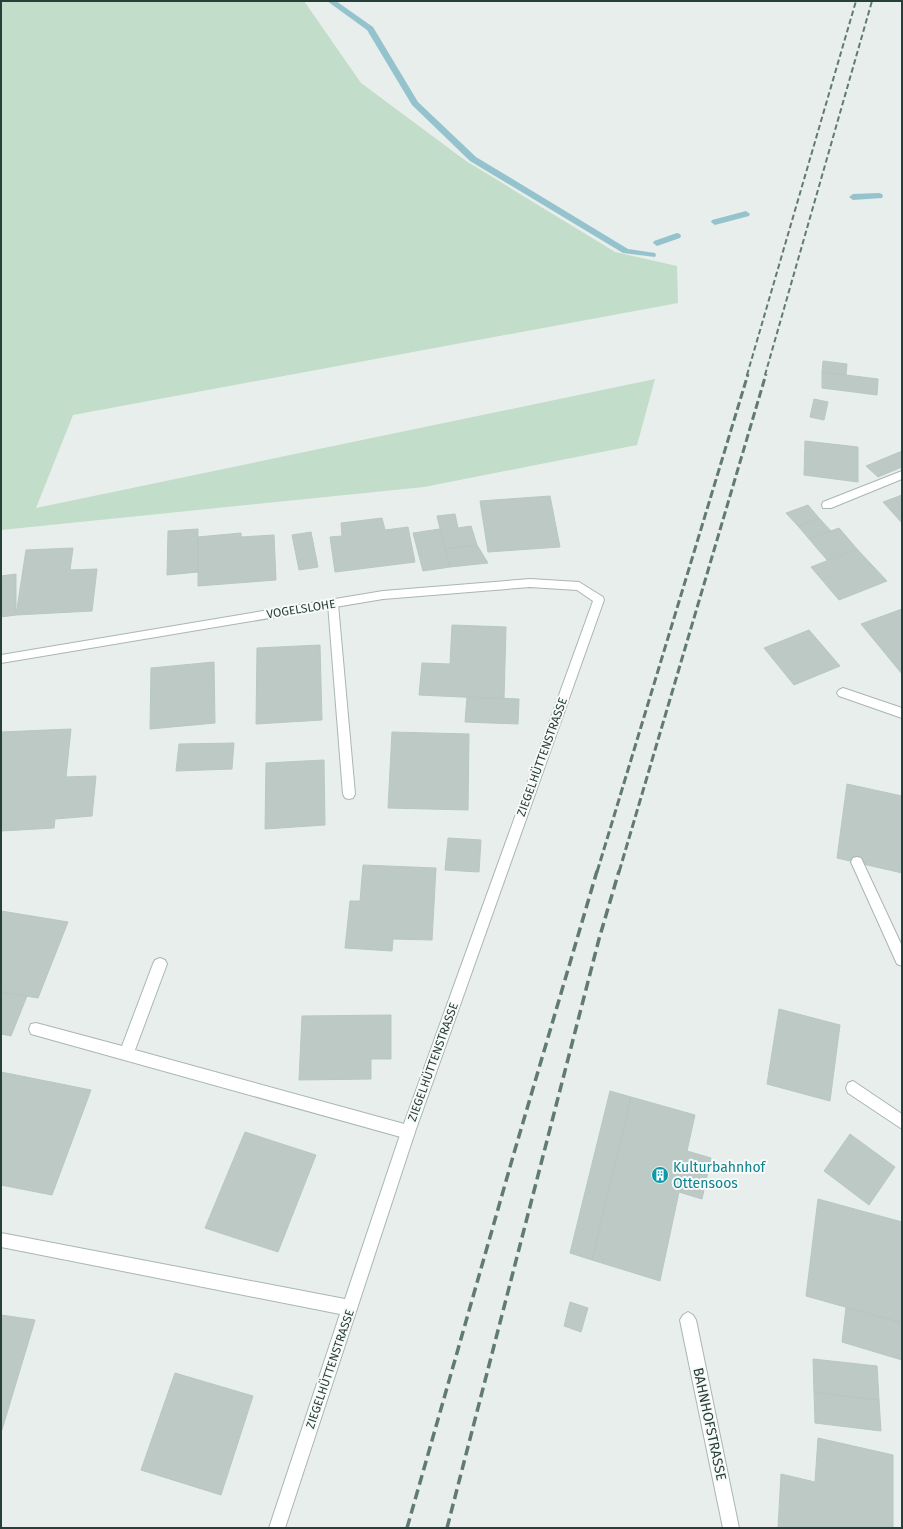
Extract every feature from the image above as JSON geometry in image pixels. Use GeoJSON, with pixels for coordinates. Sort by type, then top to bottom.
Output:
{"type":"FeatureCollection","features":[{"type":"Feature","properties":{"kind":"street"},"geometry":{"type":"LineString","coordinates":[[827,505],[902,475]]}},
{"type":"Feature","properties":{"kind":"street","name":"VOGELSLOHE"},"geometry":{"type":"LineString","coordinates":[[1,659],[383,596],[530,583],[580,586],[599,600]]}},
{"type":"Feature","properties":{"kind":"street","name":"ZIEGELHÜTTENSTRASSE"},"geometry":{"type":"LineString","coordinates":[[277,1528],[408,1132],[599,600]]}},
{"type":"Feature","properties":{"kind":"street"},"geometry":{"type":"LineString","coordinates":[[333,604],[349,794]]}},
{"type":"Feature","properties":{"kind":"street"},"geometry":{"type":"LineString","coordinates":[[842,693],[902,713]]}},
{"type":"Feature","properties":{"kind":"street"},"geometry":{"type":"LineString","coordinates":[[857,862],[902,960]]}},
{"type":"Feature","properties":{"kind":"street"},"geometry":{"type":"LineString","coordinates":[[126,1054],[160,964]]}},
{"type":"Feature","properties":{"kind":"street"},"geometry":{"type":"LineString","coordinates":[[36,1029],[408,1132]]}},
{"type":"Feature","properties":{"kind":"street"},"geometry":{"type":"LineString","coordinates":[[853,1088],[902,1122]]}},
{"type":"Feature","properties":{"kind":"street"},"geometry":{"type":"LineString","coordinates":[[1,1240],[351,1308]]}},
{"type":"Feature","properties":{"kind":"street","name":"BAHNHOFSTRASSE"},"geometry":{"type":"LineString","coordinates":[[688,1320],[731,1528]]}},
{"type":"Feature","properties":{"kind":"green space"},"geometry":{"type":"Polygon","coordinates":[[[1,1],[304,1],[361,83],[466,161],[615,252],[677,266],[678,303],[73,415],[36,508],[655,379],[637,445],[424,487],[1,530],[1,1]]]}},
{"type":"Feature","properties":{"kind":"building"},"geometry":{"type":"Polygon","coordinates":[[[823,361],[847,364],[846,375],[822,372],[823,361]]]}},
{"type":"Feature","properties":{"kind":"building"},"geometry":{"type":"Polygon","coordinates":[[[822,372],[878,379],[877,395],[822,388],[822,372]]]}},
{"type":"Feature","properties":{"kind":"building"},"geometry":{"type":"Polygon","coordinates":[[[814,399],[828,402],[824,420],[810,417],[814,399]]]}},
{"type":"Feature","properties":{"kind":"building"},"geometry":{"type":"Polygon","coordinates":[[[805,441],[858,447],[858,482],[804,475],[805,441]]]}},
{"type":"Feature","properties":{"kind":"building"},"geometry":{"type":"Polygon","coordinates":[[[902,451],[902,467],[878,477],[866,466],[902,451]]]}},
{"type":"Feature","properties":{"kind":"building"},"geometry":{"type":"Polygon","coordinates":[[[902,495],[902,508],[894,498],[902,495]]]}},
{"type":"Feature","properties":{"kind":"building"},"geometry":{"type":"Polygon","coordinates":[[[550,496],[560,547],[488,552],[480,501],[550,496]]]}},
{"type":"Feature","properties":{"kind":"building"},"geometry":{"type":"Polygon","coordinates":[[[894,498],[902,508],[902,523],[883,502],[894,498]]]}},
{"type":"Feature","properties":{"kind":"building"},"geometry":{"type":"Polygon","coordinates":[[[808,505],[819,518],[798,526],[786,513],[808,505]]]}},
{"type":"Feature","properties":{"kind":"building"},"geometry":{"type":"Polygon","coordinates":[[[455,514],[458,528],[471,526],[477,545],[445,549],[437,516],[455,514]]]}},
{"type":"Feature","properties":{"kind":"building"},"geometry":{"type":"Polygon","coordinates":[[[382,518],[385,530],[408,527],[415,562],[335,572],[330,537],[342,536],[341,523],[382,518]]]}},
{"type":"Feature","properties":{"kind":"building"},"geometry":{"type":"Polygon","coordinates":[[[819,518],[831,531],[809,539],[798,526],[819,518]]]}},
{"type":"Feature","properties":{"kind":"building"},"geometry":{"type":"Polygon","coordinates":[[[839,528],[857,549],[827,560],[809,539],[839,528]]]}},
{"type":"Feature","properties":{"kind":"building"},"geometry":{"type":"Polygon","coordinates":[[[198,529],[198,572],[167,575],[168,531],[198,529]]]}},
{"type":"Feature","properties":{"kind":"building"},"geometry":{"type":"Polygon","coordinates":[[[440,529],[450,567],[423,571],[413,533],[440,529]]]}},
{"type":"Feature","properties":{"kind":"building"},"geometry":{"type":"Polygon","coordinates":[[[311,532],[318,567],[299,570],[292,535],[311,532]]]}},
{"type":"Feature","properties":{"kind":"building"},"geometry":{"type":"Polygon","coordinates":[[[241,533],[241,537],[274,535],[276,580],[198,586],[198,537],[241,533]]]}},
{"type":"Feature","properties":{"kind":"building"},"geometry":{"type":"Polygon","coordinates":[[[477,545],[488,563],[450,567],[445,549],[477,545]]]}},
{"type":"Feature","properties":{"kind":"building"},"geometry":{"type":"Polygon","coordinates":[[[73,548],[70,570],[97,569],[92,611],[16,615],[26,550],[73,548]]]}},
{"type":"Feature","properties":{"kind":"building"},"geometry":{"type":"Polygon","coordinates":[[[857,549],[887,581],[839,600],[811,567],[857,549]]]}},
{"type":"Feature","properties":{"kind":"building"},"geometry":{"type":"Polygon","coordinates":[[[16,574],[16,615],[1,617],[1,576],[16,574]]]}},
{"type":"Feature","properties":{"kind":"building"},"geometry":{"type":"Polygon","coordinates":[[[902,609],[902,674],[861,624],[902,609]]]}},
{"type":"Feature","properties":{"kind":"building"},"geometry":{"type":"Polygon","coordinates":[[[452,625],[506,627],[504,699],[419,695],[422,663],[450,664],[452,625]]]}},
{"type":"Feature","properties":{"kind":"building"},"geometry":{"type":"Polygon","coordinates":[[[809,630],[840,666],[794,685],[764,648],[809,630]]]}},
{"type":"Feature","properties":{"kind":"building"},"geometry":{"type":"Polygon","coordinates":[[[320,645],[322,720],[256,724],[257,648],[320,645]]]}},
{"type":"Feature","properties":{"kind":"building"},"geometry":{"type":"Polygon","coordinates":[[[214,662],[215,723],[150,729],[151,668],[214,662]]]}},
{"type":"Feature","properties":{"kind":"building"},"geometry":{"type":"Polygon","coordinates":[[[467,697],[519,699],[518,724],[465,722],[467,697]]]}},
{"type":"Feature","properties":{"kind":"building"},"geometry":{"type":"Polygon","coordinates":[[[71,729],[66,777],[96,776],[92,816],[55,819],[54,828],[1,831],[1,732],[71,729]]]}},
{"type":"Feature","properties":{"kind":"building"},"geometry":{"type":"Polygon","coordinates":[[[392,732],[469,734],[468,810],[388,808],[392,732]]]}},
{"type":"Feature","properties":{"kind":"building"},"geometry":{"type":"Polygon","coordinates":[[[234,743],[232,769],[176,771],[179,744],[234,743]]]}},
{"type":"Feature","properties":{"kind":"building"},"geometry":{"type":"Polygon","coordinates":[[[324,760],[325,825],[265,829],[266,763],[324,760]]]}},
{"type":"Feature","properties":{"kind":"building"},"geometry":{"type":"Polygon","coordinates":[[[847,784],[902,796],[902,873],[837,858],[847,784]]]}},
{"type":"Feature","properties":{"kind":"building"},"geometry":{"type":"Polygon","coordinates":[[[448,838],[481,840],[479,872],[445,870],[448,838]]]}},
{"type":"Feature","properties":{"kind":"building"},"geometry":{"type":"Polygon","coordinates":[[[363,865],[436,868],[432,940],[393,939],[392,951],[345,948],[350,901],[360,901],[363,865]]]}},
{"type":"Feature","properties":{"kind":"building"},"geometry":{"type":"Polygon","coordinates":[[[1,911],[68,922],[38,998],[1,992],[1,911]]]}},
{"type":"Feature","properties":{"kind":"building"},"geometry":{"type":"Polygon","coordinates":[[[1,992],[27,996],[11,1036],[1,1034],[1,992]]]}},
{"type":"Feature","properties":{"kind":"building"},"geometry":{"type":"Polygon","coordinates":[[[779,1009],[840,1025],[830,1101],[767,1084],[779,1009]]]}},
{"type":"Feature","properties":{"kind":"building"},"geometry":{"type":"Polygon","coordinates":[[[391,1015],[391,1059],[371,1059],[371,1079],[299,1080],[302,1016],[391,1015]]]}},
{"type":"Feature","properties":{"kind":"building"},"geometry":{"type":"Polygon","coordinates":[[[1,1072],[91,1090],[52,1195],[1,1185],[1,1072]]]}},
{"type":"Feature","properties":{"kind":"building"},"geometry":{"type":"Polygon","coordinates":[[[610,1091],[631,1097],[592,1260],[570,1253],[610,1091]]]}},
{"type":"Feature","properties":{"kind":"building","name":"Kulturbahnhof Ottensoos"},"geometry":{"type":"Polygon","coordinates":[[[631,1097],[695,1115],[687,1151],[711,1158],[702,1199],[679,1192],[660,1281],[592,1260],[631,1097]]]}},
{"type":"Feature","properties":{"kind":"building"},"geometry":{"type":"Polygon","coordinates":[[[245,1132],[316,1155],[278,1252],[205,1228],[245,1132]]]}},
{"type":"Feature","properties":{"kind":"building"},"geometry":{"type":"Polygon","coordinates":[[[850,1134],[895,1167],[869,1205],[824,1171],[850,1134]]]}},
{"type":"Feature","properties":{"kind":"building"},"geometry":{"type":"Polygon","coordinates":[[[818,1199],[902,1222],[902,1323],[806,1296],[818,1199]]]}},
{"type":"Feature","properties":{"kind":"building"},"geometry":{"type":"Polygon","coordinates":[[[570,1302],[588,1308],[581,1332],[564,1326],[570,1302]]]}},
{"type":"Feature","properties":{"kind":"building"},"geometry":{"type":"Polygon","coordinates":[[[846,1307],[902,1323],[902,1360],[842,1342],[846,1307]]]}},
{"type":"Feature","properties":{"kind":"building"},"geometry":{"type":"Polygon","coordinates":[[[1,1315],[35,1320],[1,1433],[1,1315]]]}},
{"type":"Feature","properties":{"kind":"building"},"geometry":{"type":"Polygon","coordinates":[[[813,1359],[877,1366],[879,1400],[814,1392],[813,1359]]]}},
{"type":"Feature","properties":{"kind":"building"},"geometry":{"type":"Polygon","coordinates":[[[175,1373],[253,1396],[221,1495],[141,1470],[175,1373]]]}},
{"type":"Feature","properties":{"kind":"building"},"geometry":{"type":"Polygon","coordinates":[[[814,1392],[879,1400],[881,1431],[815,1423],[814,1392]]]}},
{"type":"Feature","properties":{"kind":"building"},"geometry":{"type":"Polygon","coordinates":[[[818,1438],[893,1455],[893,1528],[778,1528],[781,1474],[815,1482],[818,1438]]]}},
{"type":"Feature","properties":{"kind":"waterway"},"geometry":{"type":"LineString","coordinates":[[331,1],[370,29],[415,103],[473,159],[626,251],[652,255]]}},
{"type":"Feature","properties":{"kind":"waterway"},"geometry":{"type":"LineString","coordinates":[[853,197],[879,196]]}},
{"type":"Feature","properties":{"kind":"waterway"},"geometry":{"type":"LineString","coordinates":[[715,222],[746,214]]}},
{"type":"Feature","properties":{"kind":"waterway"},"geometry":{"type":"LineString","coordinates":[[657,243],[677,236]]}},
{"type":"Feature","properties":{"kind":"railway"},"geometry":{"type":"LineString","coordinates":[[747,375],[856,1]]}},
{"type":"Feature","properties":{"kind":"railway"},"geometry":{"type":"LineString","coordinates":[[765,375],[872,1]]}},
{"type":"Feature","properties":{"kind":"railway"},"geometry":{"type":"LineString","coordinates":[[597,872],[748,374]]}},
{"type":"Feature","properties":{"kind":"railway"},"geometry":{"type":"LineString","coordinates":[[619,872],[766,374]]}},
{"type":"Feature","properties":{"kind":"railway"},"geometry":{"type":"LineString","coordinates":[[407,1528],[514,1153],[597,871]]}},
{"type":"Feature","properties":{"kind":"railway"},"geometry":{"type":"LineString","coordinates":[[447,1528],[599,939],[619,871]]}},
{"type":"Feature","properties":{"kind":"place","name":"Kulturbahnhof Ottensoos"},"geometry":{"type":"Point","coordinates":[660,1175]}}]}
